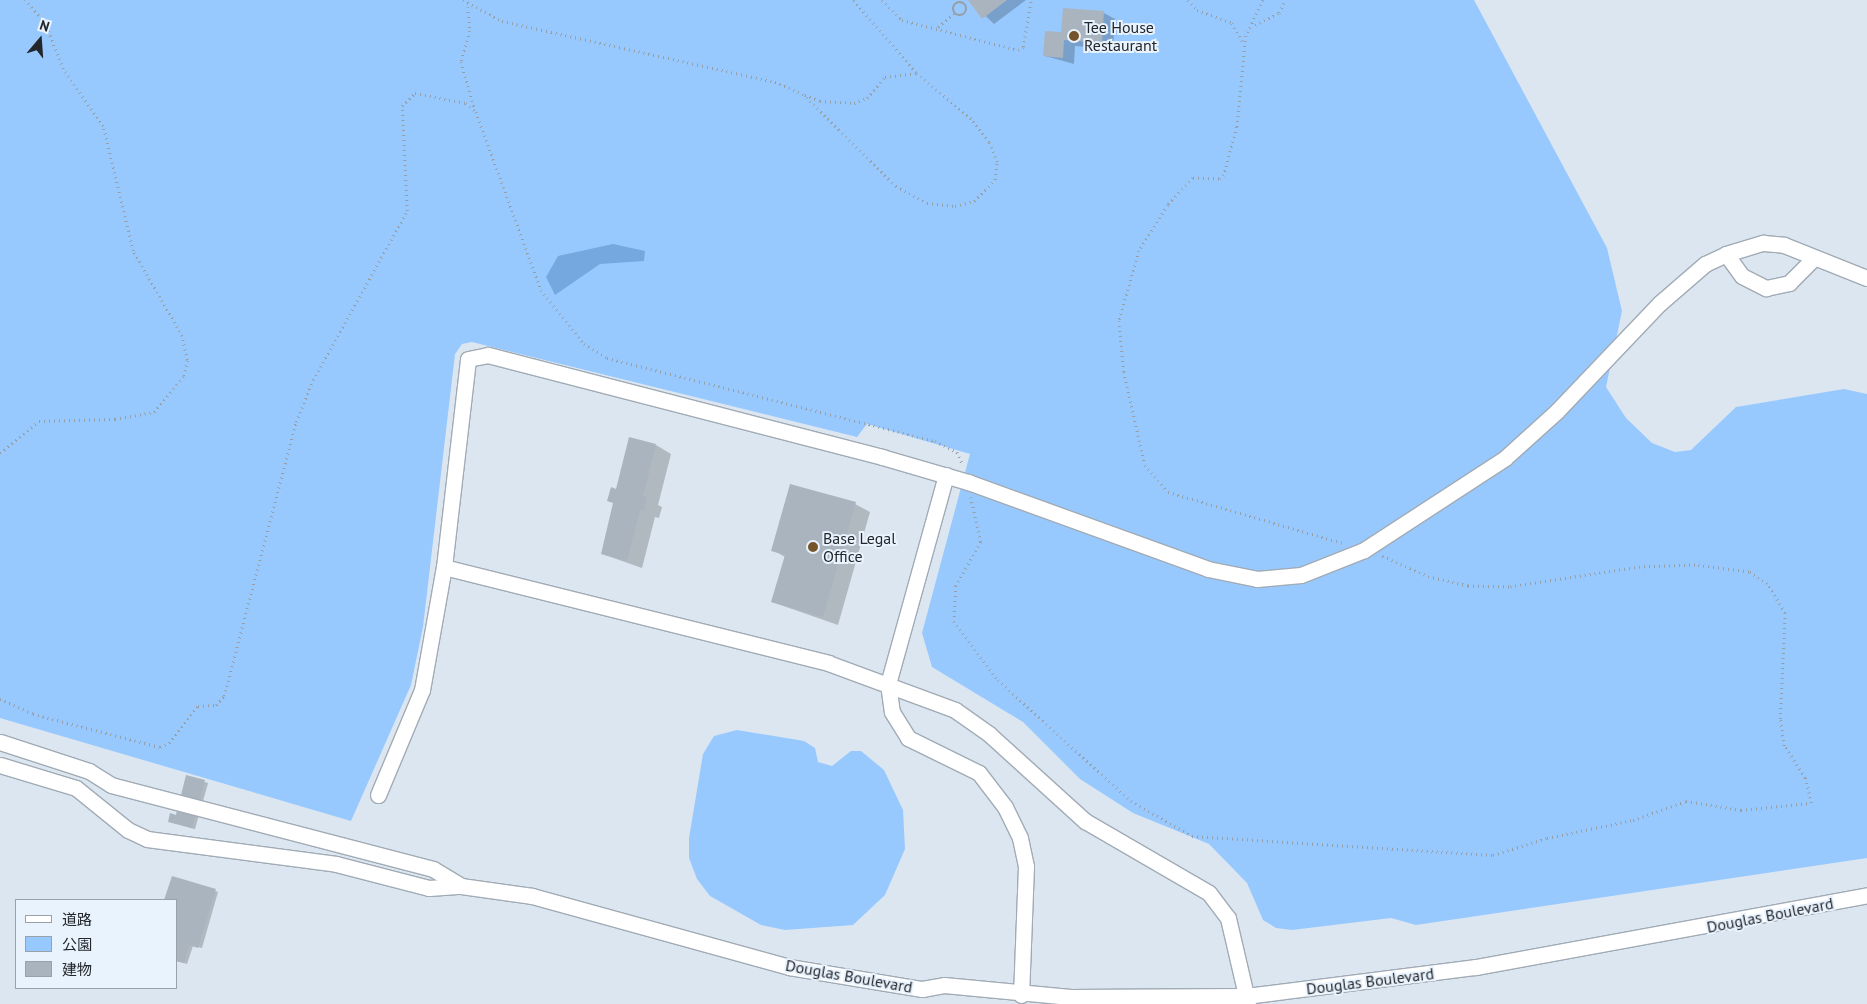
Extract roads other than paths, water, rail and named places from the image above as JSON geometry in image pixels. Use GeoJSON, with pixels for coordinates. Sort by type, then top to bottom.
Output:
{"type":"FeatureCollection","features":[{"type":"Feature","properties":{"kind":"street"},"geometry":{"type":"LineString","coordinates":[[378,795],[422,690],[444,567],[462,386],[468,359],[488,355],[946,475],[1208,569],[1257,579],[1301,575],[1364,550],[1505,458],[1660,303],[1705,264],[1726,254],[1763,243],[1784,245],[1867,278]]}},
{"type":"Feature","properties":{"kind":"street"},"geometry":{"type":"LineString","coordinates":[[1726,254],[1742,276],[1766,288],[1789,283],[1814,258]]}},
{"type":"Feature","properties":{"kind":"street"},"geometry":{"type":"LineString","coordinates":[[946,475],[888,684],[892,712],[908,738],[979,773],[1005,807],[1020,838],[1026,866],[1021,995]]}},
{"type":"Feature","properties":{"kind":"street"},"geometry":{"type":"LineString","coordinates":[[444,567],[828,663],[955,710],[989,734],[1085,821],[1209,893],[1228,918],[1247,1000]]}},
{"type":"Feature","properties":{"kind":"street"},"geometry":{"type":"LineString","coordinates":[[0,742],[35,768]]}},
{"type":"Feature","properties":{"kind":"street"},"geometry":{"type":"LineString","coordinates":[[0,748],[75,792],[128,830],[147,839],[336,864],[429,888],[461,886]]}},
{"type":"Feature","properties":{"kind":"street"},"geometry":{"type":"LineString","coordinates":[[0,765],[89,771],[111,785],[424,867],[461,886]]}},
{"type":"Feature","properties":{"kind":"street","name":"Douglas Boulevard"},"geometry":{"type":"LineString","coordinates":[[461,886],[532,896],[789,967],[922,989],[988,987],[1021,995],[1247,1000],[1476,968],[1867,894]]}},
{"type":"Feature","properties":{"kind":"place","name":"Tee House Restaurant"},"geometry":{"type":"Point","coordinates":[1074,36]}},
{"type":"Feature","properties":{"kind":"place","name":"Base Legal Office"},"geometry":{"type":"Point","coordinates":[813,547]}}]}
